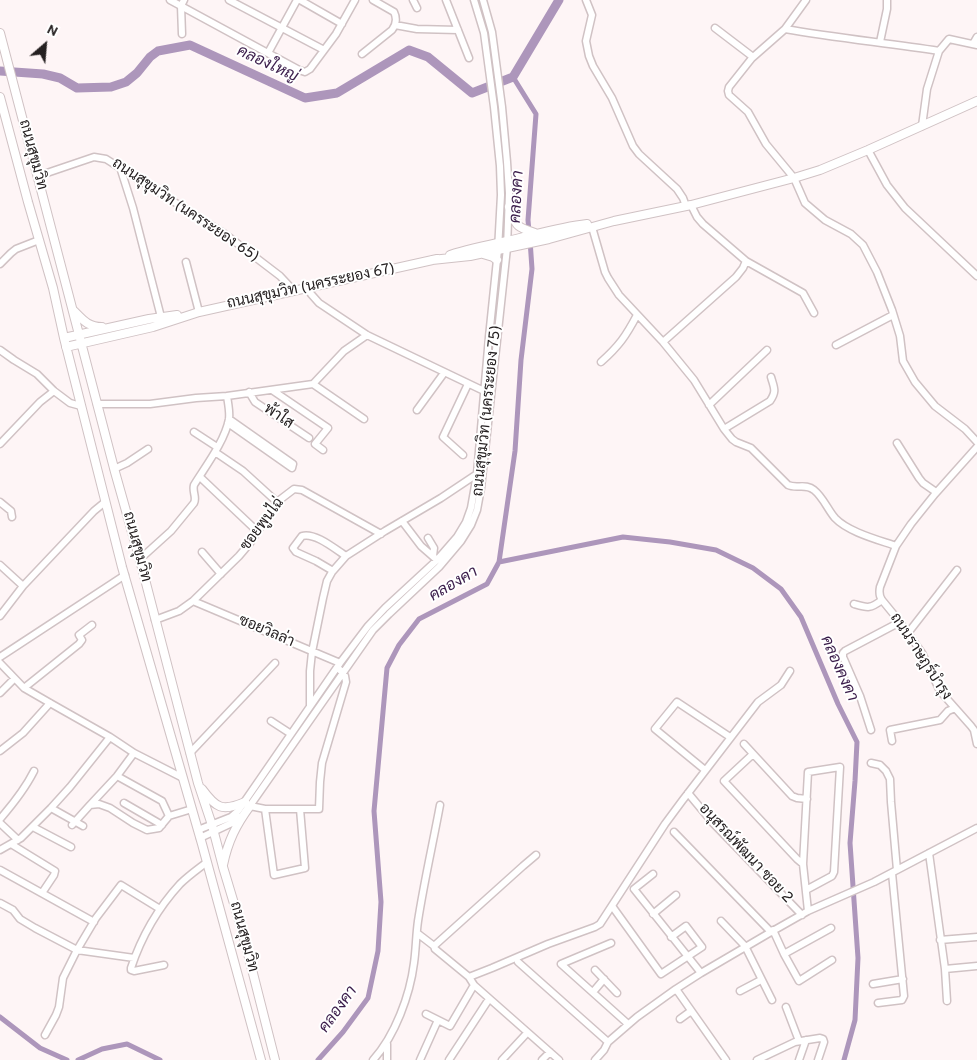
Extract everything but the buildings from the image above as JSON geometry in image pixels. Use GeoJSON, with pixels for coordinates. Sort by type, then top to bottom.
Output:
{"type":"FeatureCollection","features":[{"type":"Feature","properties":{"kind":"main road","name":"ถนนสุขุมวิท"},"geometry":{"type":"LineString","coordinates":[[0,33],[198,783],[242,930],[276,1060]]}},
{"type":"Feature","properties":{"kind":"main road","name":"ถนนสุขุมวิท"},"geometry":{"type":"LineString","coordinates":[[1,99],[53,288],[66,347],[124,575],[207,862],[261,1060]]}},
{"type":"Feature","properties":{"kind":"main road"},"geometry":{"type":"LineString","coordinates":[[518,242],[688,205],[794,178],[820,170],[977,102]]}},
{"type":"Feature","properties":{"kind":"main road"},"geometry":{"type":"LineString","coordinates":[[509,207],[516,224],[536,234],[548,235],[571,226],[614,221]]}},
{"type":"Feature","properties":{"kind":"main road"},"geometry":{"type":"LineString","coordinates":[[518,242],[536,234]]}},
{"type":"Feature","properties":{"kind":"main road","name":"ถนนสุขุมวิท (นครระยอง 67)"},"geometry":{"type":"LineString","coordinates":[[64,338],[114,326],[189,314],[308,288],[432,260],[469,248],[498,246],[518,242]]}},
{"type":"Feature","properties":{"kind":"main road","name":"ถนนสุขุมวิท (นครระยอง 67)"},"geometry":{"type":"LineString","coordinates":[[432,260],[480,254],[498,246]]}},
{"type":"Feature","properties":{"kind":"main road"},"geometry":{"type":"LineString","coordinates":[[480,254],[497,260]]}},
{"type":"Feature","properties":{"kind":"main road"},"geometry":{"type":"LineString","coordinates":[[72,310],[90,325],[96,327],[114,326]]}},
{"type":"Feature","properties":{"kind":"main road","name":"ถนนสุขุมวิท (นครระยอง 67)"},"geometry":{"type":"LineString","coordinates":[[66,347],[153,327],[189,314]]}},
{"type":"Feature","properties":{"kind":"main road"},"geometry":{"type":"LineString","coordinates":[[198,783],[214,804],[234,807],[247,804]]}},
{"type":"Feature","properties":{"kind":"main road"},"geometry":{"type":"LineString","coordinates":[[223,867],[236,825],[247,804]]}},
{"type":"Feature","properties":{"kind":"street"},"geometry":{"type":"LineString","coordinates":[[170,0],[182,3],[268,53],[306,72],[336,34],[355,0]]}},
{"type":"Feature","properties":{"kind":"street"},"geometry":{"type":"LineString","coordinates":[[229,0],[324,50]]}},
{"type":"Feature","properties":{"kind":"street"},"geometry":{"type":"LineString","coordinates":[[268,53],[298,0],[342,24]]}},
{"type":"Feature","properties":{"kind":"street"},"geometry":{"type":"LineString","coordinates":[[362,54],[392,30],[395,25],[396,17],[394,12],[373,0]]}},
{"type":"Feature","properties":{"kind":"street"},"geometry":{"type":"LineString","coordinates":[[412,0],[417,8]]}},
{"type":"Feature","properties":{"kind":"street"},"geometry":{"type":"LineString","coordinates":[[446,0],[468,58]]}},
{"type":"Feature","properties":{"kind":"street","name":"ถนนสุขุมวิท (นครระยอง 75)"},"geometry":{"type":"LineString","coordinates":[[247,804],[368,626],[457,537],[466,522],[471,508],[477,474],[497,260],[501,195],[494,107],[484,33],[474,0]]}},
{"type":"Feature","properties":{"kind":"street","name":"ถนนสุขุมวิท (นครระยอง 75)"},"geometry":{"type":"LineString","coordinates":[[199,834],[234,822],[242,816],[247,804],[310,706],[373,630],[450,556],[462,542],[477,510],[481,488],[507,244],[509,207],[502,107],[492,32],[483,0]]}},
{"type":"Feature","properties":{"kind":"street"},"geometry":{"type":"LineString","coordinates":[[586,0],[592,15],[586,41],[592,66],[612,98],[633,146],[680,193],[703,224],[746,260],[803,293],[814,314]]}},
{"type":"Feature","properties":{"kind":"street"},"geometry":{"type":"LineString","coordinates":[[806,0],[785,29],[753,57],[729,87],[729,94],[748,112],[766,144],[794,178],[805,203],[825,220],[851,234],[863,245],[877,272],[893,315],[900,336],[903,361],[915,382],[935,406],[965,429],[977,442]]}},
{"type":"Feature","properties":{"kind":"street"},"geometry":{"type":"LineString","coordinates":[[880,42],[887,9],[886,0]]}},
{"type":"Feature","properties":{"kind":"street"},"geometry":{"type":"LineString","coordinates":[[182,3],[182,34]]}},
{"type":"Feature","properties":{"kind":"street"},"geometry":{"type":"LineString","coordinates":[[395,25],[417,29],[458,30]]}},
{"type":"Feature","properties":{"kind":"street"},"geometry":{"type":"LineString","coordinates":[[715,28],[753,57]]}},
{"type":"Feature","properties":{"kind":"street"},"geometry":{"type":"LineString","coordinates":[[785,29],[939,51]]}},
{"type":"Feature","properties":{"kind":"street"},"geometry":{"type":"LineString","coordinates":[[922,126],[927,89],[939,51],[949,39],[975,44],[977,37]]}},
{"type":"Feature","properties":{"kind":"street"},"geometry":{"type":"LineString","coordinates":[[868,150],[887,185],[905,208],[977,276]]}},
{"type":"Feature","properties":{"kind":"street","name":"ถนนสุขุมวิท (นครระยอง 65)"},"geometry":{"type":"LineString","coordinates":[[38,176],[94,157],[106,159],[225,234],[280,276],[294,291]]}},
{"type":"Feature","properties":{"kind":"street"},"geometry":{"type":"LineString","coordinates":[[120,167],[161,317]]}},
{"type":"Feature","properties":{"kind":"street"},"geometry":{"type":"LineString","coordinates":[[592,227],[602,264],[619,295],[663,342],[694,380],[729,436],[736,442],[751,448],[788,485],[793,487],[808,486],[814,489],[832,514],[843,525],[896,546]]}},
{"type":"Feature","properties":{"kind":"street"},"geometry":{"type":"LineString","coordinates":[[0,264],[10,253],[39,240]]}},
{"type":"Feature","properties":{"kind":"street"},"geometry":{"type":"LineString","coordinates":[[663,342],[736,277],[746,260]]}},
{"type":"Feature","properties":{"kind":"street"},"geometry":{"type":"LineString","coordinates":[[186,262],[199,312]]}},
{"type":"Feature","properties":{"kind":"street"},"geometry":{"type":"LineString","coordinates":[[308,288],[319,303],[366,336],[484,391]]}},
{"type":"Feature","properties":{"kind":"street"},"geometry":{"type":"LineString","coordinates":[[601,362],[626,336],[638,315]]}},
{"type":"Feature","properties":{"kind":"street"},"geometry":{"type":"LineString","coordinates":[[836,345],[893,315]]}},
{"type":"Feature","properties":{"kind":"street"},"geometry":{"type":"LineString","coordinates":[[97,404],[150,404],[313,384],[344,351],[366,336]]}},
{"type":"Feature","properties":{"kind":"street"},"geometry":{"type":"LineString","coordinates":[[0,350],[33,371],[70,403],[81,406]]}},
{"type":"Feature","properties":{"kind":"street"},"geometry":{"type":"LineString","coordinates":[[709,405],[767,350]]}},
{"type":"Feature","properties":{"kind":"street"},"geometry":{"type":"LineString","coordinates":[[417,410],[444,373]]}},
{"type":"Feature","properties":{"kind":"street"},"geometry":{"type":"LineString","coordinates":[[724,429],[770,401],[774,395],[771,377]]}},
{"type":"Feature","properties":{"kind":"street"},"geometry":{"type":"LineString","coordinates":[[313,384],[364,418]]}},
{"type":"Feature","properties":{"kind":"street"},"geometry":{"type":"LineString","coordinates":[[463,455],[442,437],[468,384]]}},
{"type":"Feature","properties":{"kind":"street"},"geometry":{"type":"LineString","coordinates":[[272,390],[328,428],[315,444],[323,450]]}},
{"type":"Feature","properties":{"kind":"street"},"geometry":{"type":"LineString","coordinates":[[0,444],[40,402],[54,391]]}},
{"type":"Feature","properties":{"kind":"street","name":"พ้าใส"},"geometry":{"type":"LineString","coordinates":[[249,392],[255,402],[309,438]]}},
{"type":"Feature","properties":{"kind":"street"},"geometry":{"type":"LineString","coordinates":[[140,559],[171,531],[194,503],[196,498],[193,488],[195,483],[216,450],[228,421],[227,396]]}},
{"type":"Feature","properties":{"kind":"street"},"geometry":{"type":"LineString","coordinates":[[228,421],[293,464],[292,468],[254,439]]}},
{"type":"Feature","properties":{"kind":"street"},"geometry":{"type":"LineString","coordinates":[[194,432],[243,471],[277,502]]}},
{"type":"Feature","properties":{"kind":"street","name":"ถนนราษฎร์บำรุง"},"geometry":{"type":"LineString","coordinates":[[977,442],[911,524],[896,546],[880,587],[879,596],[922,653],[940,691],[974,730],[977,744]]}},
{"type":"Feature","properties":{"kind":"street"},"geometry":{"type":"LineString","coordinates":[[897,443],[919,478],[936,492]]}},
{"type":"Feature","properties":{"kind":"street"},"geometry":{"type":"LineString","coordinates":[[114,468],[127,463],[148,448]]}},
{"type":"Feature","properties":{"kind":"street"},"geometry":{"type":"LineString","coordinates":[[310,706],[312,652],[327,581],[333,571],[346,556],[477,474]]}},
{"type":"Feature","properties":{"kind":"street"},"geometry":{"type":"LineString","coordinates":[[200,477],[258,532]]}},
{"type":"Feature","properties":{"kind":"street","name":"ซอยพูนไฉ่"},"geometry":{"type":"LineString","coordinates":[[155,620],[178,611],[193,601],[240,556],[277,502],[292,489],[300,489],[381,534]]}},
{"type":"Feature","properties":{"kind":"street"},"geometry":{"type":"LineString","coordinates":[[0,502],[10,511],[12,517]]}},
{"type":"Feature","properties":{"kind":"street"},"geometry":{"type":"LineString","coordinates":[[0,616],[23,586],[94,511],[105,502]]}},
{"type":"Feature","properties":{"kind":"street"},"geometry":{"type":"LineString","coordinates":[[402,520],[421,546],[435,558]]}},
{"type":"Feature","properties":{"kind":"street"},"geometry":{"type":"LineString","coordinates":[[333,571],[296,552],[293,548],[302,536],[306,534],[318,538],[346,556]]}},
{"type":"Feature","properties":{"kind":"street"},"geometry":{"type":"LineString","coordinates":[[428,538],[434,548],[435,558]]}},
{"type":"Feature","properties":{"kind":"street"},"geometry":{"type":"LineString","coordinates":[[202,552],[221,574]]}},
{"type":"Feature","properties":{"kind":"street"},"geometry":{"type":"LineString","coordinates":[[0,566],[23,586]]}},
{"type":"Feature","properties":{"kind":"street"},"geometry":{"type":"LineString","coordinates":[[908,633],[957,570]]}},
{"type":"Feature","properties":{"kind":"street"},"geometry":{"type":"LineString","coordinates":[[0,657],[124,575]]}},
{"type":"Feature","properties":{"kind":"street"},"geometry":{"type":"LineString","coordinates":[[854,604],[867,608],[882,600]]}},
{"type":"Feature","properties":{"kind":"street","name":"ซอยวิลล่า"},"geometry":{"type":"LineString","coordinates":[[193,601],[312,652],[340,668]]}},
{"type":"Feature","properties":{"kind":"street"},"geometry":{"type":"LineString","coordinates":[[871,730],[843,653],[900,622]]}},
{"type":"Feature","properties":{"kind":"street"},"geometry":{"type":"LineString","coordinates":[[24,688],[79,644],[82,640],[78,635],[92,625]]}},
{"type":"Feature","properties":{"kind":"street"},"geometry":{"type":"LineString","coordinates":[[0,663],[24,688],[110,737],[134,753],[183,778]]}},
{"type":"Feature","properties":{"kind":"street"},"geometry":{"type":"LineString","coordinates":[[190,753],[275,663]]}},
{"type":"Feature","properties":{"kind":"street"},"geometry":{"type":"LineString","coordinates":[[247,804],[265,809],[319,809],[322,763],[346,682],[340,668]]}},
{"type":"Feature","properties":{"kind":"street"},"geometry":{"type":"LineString","coordinates":[[469,977],[600,924],[665,824],[705,770],[758,702],[781,684],[790,671]]}},
{"type":"Feature","properties":{"kind":"street"},"geometry":{"type":"LineString","coordinates":[[0,693],[14,679]]}},
{"type":"Feature","properties":{"kind":"street"},"geometry":{"type":"LineString","coordinates":[[705,770],[655,729],[677,702],[730,737]]}},
{"type":"Feature","properties":{"kind":"street"},"geometry":{"type":"LineString","coordinates":[[0,752],[22,733],[50,703]]}},
{"type":"Feature","properties":{"kind":"street"},"geometry":{"type":"LineString","coordinates":[[892,741],[890,730],[940,720],[948,711],[955,708]]}},
{"type":"Feature","properties":{"kind":"street"},"geometry":{"type":"LineString","coordinates":[[271,721],[291,734]]}},
{"type":"Feature","properties":{"kind":"street"},"geometry":{"type":"LineString","coordinates":[[0,850],[18,840],[33,827],[70,787],[110,737]]}},
{"type":"Feature","properties":{"kind":"street"},"geometry":{"type":"LineString","coordinates":[[744,744],[792,796],[807,799]]}},
{"type":"Feature","properties":{"kind":"street"},"geometry":{"type":"LineString","coordinates":[[74,824],[117,776],[134,753]]}},
{"type":"Feature","properties":{"kind":"street"},"geometry":{"type":"LineString","coordinates":[[753,754],[724,781],[797,859],[804,864]]}},
{"type":"Feature","properties":{"kind":"street"},"geometry":{"type":"LineString","coordinates":[[871,763],[880,765],[890,779],[894,872],[904,996],[902,1000],[878,1004]]}},
{"type":"Feature","properties":{"kind":"street"},"geometry":{"type":"LineString","coordinates":[[805,913],[804,864],[808,772],[840,767],[834,874],[806,890]]}},
{"type":"Feature","properties":{"kind":"street"},"geometry":{"type":"LineString","coordinates":[[0,819],[18,798],[34,771]]}},
{"type":"Feature","properties":{"kind":"street"},"geometry":{"type":"LineString","coordinates":[[117,776],[162,801],[169,816]]}},
{"type":"Feature","properties":{"kind":"street","name":"อนุสรณ์พัฒนา ซอย 2"},"geometry":{"type":"LineString","coordinates":[[688,793],[713,823],[805,913]]}},
{"type":"Feature","properties":{"kind":"street"},"geometry":{"type":"LineString","coordinates":[[90,805],[99,804],[110,808],[147,830],[159,828],[169,816],[192,809]]}},
{"type":"Feature","properties":{"kind":"street"},"geometry":{"type":"LineString","coordinates":[[124,804],[162,824]]}},
{"type":"Feature","properties":{"kind":"street"},"geometry":{"type":"LineString","coordinates":[[373,1060],[386,1044],[409,986],[414,964],[418,922],[440,805]]}},
{"type":"Feature","properties":{"kind":"street"},"geometry":{"type":"LineString","coordinates":[[51,808],[74,824],[83,826]]}},
{"type":"Feature","properties":{"kind":"street"},"geometry":{"type":"LineString","coordinates":[[265,809],[274,875],[305,868],[300,809]]}},
{"type":"Feature","properties":{"kind":"street"},"geometry":{"type":"LineString","coordinates":[[0,823],[18,840]]}},
{"type":"Feature","properties":{"kind":"street"},"geometry":{"type":"LineString","coordinates":[[33,827],[71,847]]}},
{"type":"Feature","properties":{"kind":"street"},"geometry":{"type":"LineString","coordinates":[[595,1060],[608,1042],[628,1024],[676,989],[745,946],[805,913],[874,882],[977,828]]}},
{"type":"Feature","properties":{"kind":"street"},"geometry":{"type":"LineString","coordinates":[[674,832],[772,931],[799,982],[832,960]]}},
{"type":"Feature","properties":{"kind":"street"},"geometry":{"type":"LineString","coordinates":[[11,844],[55,870],[54,875],[42,893]]}},
{"type":"Feature","properties":{"kind":"street"},"geometry":{"type":"LineString","coordinates":[[929,853],[948,1001]]}},
{"type":"Feature","properties":{"kind":"street"},"geometry":{"type":"LineString","coordinates":[[434,946],[536,855]]}},
{"type":"Feature","properties":{"kind":"street"},"geometry":{"type":"LineString","coordinates":[[164,966],[134,971],[131,968],[140,943],[160,909],[181,883],[207,862]]}},
{"type":"Feature","properties":{"kind":"street"},"geometry":{"type":"LineString","coordinates":[[0,870],[94,922]]}},
{"type":"Feature","properties":{"kind":"street"},"geometry":{"type":"LineString","coordinates":[[653,874],[634,889],[701,973]]}},
{"type":"Feature","properties":{"kind":"street"},"geometry":{"type":"LineString","coordinates":[[45,1035],[60,1007],[63,978],[77,950],[94,922],[121,885],[160,909]]}},
{"type":"Feature","properties":{"kind":"street"},"geometry":{"type":"LineString","coordinates":[[653,914],[676,895]]}},
{"type":"Feature","properties":{"kind":"street"},"geometry":{"type":"LineString","coordinates":[[0,903],[13,910],[20,919],[77,950],[134,958]]}},
{"type":"Feature","properties":{"kind":"street"},"geometry":{"type":"LineString","coordinates":[[612,906],[661,974],[702,947],[686,926],[671,937]]}},
{"type":"Feature","properties":{"kind":"street"},"geometry":{"type":"LineString","coordinates":[[722,921],[745,946],[772,1000]]}},
{"type":"Feature","properties":{"kind":"street"},"geometry":{"type":"LineString","coordinates":[[784,954],[831,928]]}},
{"type":"Feature","properties":{"kind":"street"},"geometry":{"type":"LineString","coordinates":[[417,933],[469,977],[474,985],[489,999],[559,1060]]}},
{"type":"Feature","properties":{"kind":"street"},"geometry":{"type":"LineString","coordinates":[[940,940],[977,937]]}},
{"type":"Feature","properties":{"kind":"street"},"geometry":{"type":"LineString","coordinates":[[611,943],[561,964],[628,1024]]}},
{"type":"Feature","properties":{"kind":"street"},"geometry":{"type":"LineString","coordinates":[[518,962],[608,1042]]}},
{"type":"Feature","properties":{"kind":"street"},"geometry":{"type":"LineString","coordinates":[[945,969],[977,966]]}},
{"type":"Feature","properties":{"kind":"street"},"geometry":{"type":"LineString","coordinates":[[595,970],[617,993]]}},
{"type":"Feature","properties":{"kind":"street"},"geometry":{"type":"LineString","coordinates":[[593,992],[604,979]]}},
{"type":"Feature","properties":{"kind":"street"},"geometry":{"type":"LineString","coordinates":[[873,984],[902,979]]}},
{"type":"Feature","properties":{"kind":"street"},"geometry":{"type":"LineString","coordinates":[[740,991],[762,980]]}},
{"type":"Feature","properties":{"kind":"street"},"geometry":{"type":"LineString","coordinates":[[426,1014],[450,1026],[474,985]]}},
{"type":"Feature","properties":{"kind":"street"},"geometry":{"type":"LineString","coordinates":[[676,989],[726,1060]]}},
{"type":"Feature","properties":{"kind":"street"},"geometry":{"type":"LineString","coordinates":[[449,1060],[489,999]]}},
{"type":"Feature","properties":{"kind":"street"},"geometry":{"type":"LineString","coordinates":[[786,1007],[803,1041],[799,1060]]}},
{"type":"Feature","properties":{"kind":"street"},"geometry":{"type":"LineString","coordinates":[[680,1019],[691,1010]]}},
{"type":"Feature","properties":{"kind":"street"},"geometry":{"type":"LineString","coordinates":[[420,1060],[438,1020]]}},
{"type":"Feature","properties":{"kind":"street"},"geometry":{"type":"LineString","coordinates":[[502,1060],[527,1033]]}},
{"type":"Feature","properties":{"kind":"street"},"geometry":{"type":"LineString","coordinates":[[757,1060],[795,1042],[820,1038],[824,1042],[818,1060]]}},
{"type":"Feature","properties":{"kind":"street"},"geometry":{"type":"LineString","coordinates":[[386,1044],[387,1060]]}},
{"type":"Feature","properties":{"kind":"street"},"geometry":{"type":"LineString","coordinates":[[542,1060],[550,1052]]}},
{"type":"Feature","properties":{"kind":"waterway","name":"คลองใหญ่"},"geometry":{"type":"LineString","coordinates":[[0,71],[43,74],[60,78],[77,88],[111,87],[126,82],[158,51],[190,45],[305,98],[337,93],[409,50],[428,57],[472,93],[513,77],[559,0]]}},
{"type":"Feature","properties":{"kind":"waterway","name":"คลองคา"},"geometry":{"type":"LineString","coordinates":[[513,77],[536,114],[528,220],[529,232]]}},
{"type":"Feature","properties":{"kind":"waterway","name":"คลองคา"},"geometry":{"type":"LineString","coordinates":[[318,1060],[343,1032],[368,998],[378,951],[381,902],[374,811],[387,668],[399,645],[419,619],[487,584],[499,562],[515,451],[521,360],[532,269],[530,240]]}},
{"type":"Feature","properties":{"kind":"waterway","name":"คลองคงคา"},"geometry":{"type":"LineString","coordinates":[[499,562],[623,537],[670,542],[716,550],[753,568],[781,589],[801,617],[838,704],[857,742],[850,843],[858,958],[855,1020],[844,1060]]}},
{"type":"Feature","properties":{"kind":"waterway"},"geometry":{"type":"LineString","coordinates":[[0,1017],[40,1048],[67,1060]]}},
{"type":"Feature","properties":{"kind":"waterway"},"geometry":{"type":"LineString","coordinates":[[78,1060],[102,1049],[127,1044],[160,1060]]}}]}
